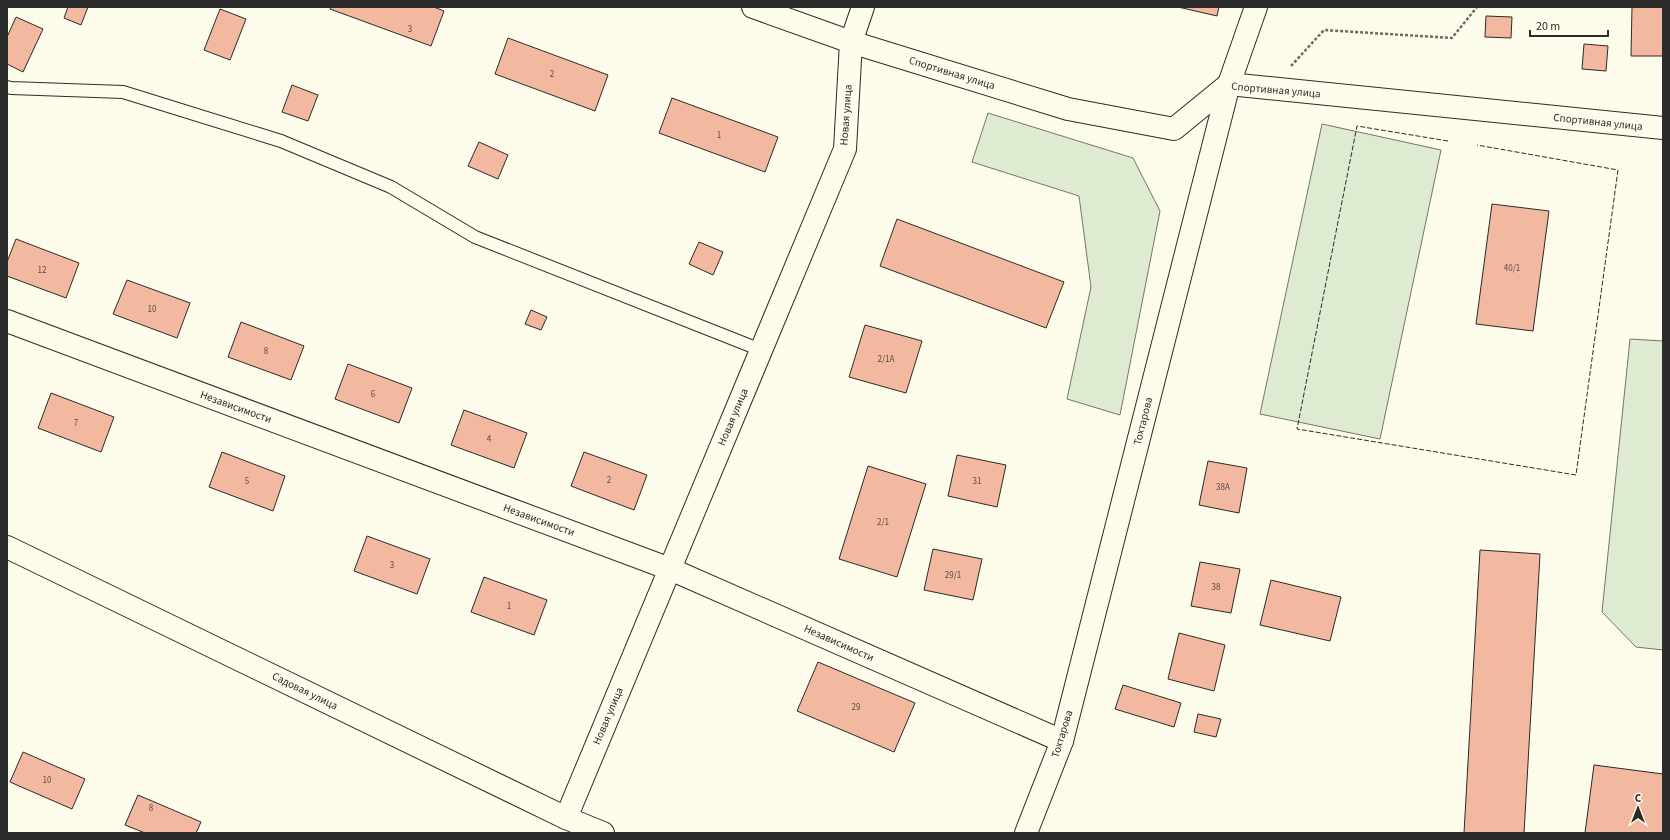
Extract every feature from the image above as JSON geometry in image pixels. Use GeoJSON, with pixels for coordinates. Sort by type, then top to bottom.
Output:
{"type":"FeatureCollection","features":[{"type":"Feature","properties":{"kind":"street","name":"Спортивная улица"},"geometry":{"type":"LineString","coordinates":[[753,7],[851,42],[1068,109],[1174,130],[1229,84],[1663,128]]}},
{"type":"Feature","properties":{"kind":"street","name":"Новая улица"},"geometry":{"type":"LineString","coordinates":[[566,818],[845,149],[851,42],[863,7]]}},
{"type":"Feature","properties":{"kind":"street","name":"Тохтарова"},"geometry":{"type":"LineString","coordinates":[[1026,833],[1062,741],[1229,84],[1256,7]]}},
{"type":"Feature","properties":{"kind":"street","name":"Независимости"},"geometry":{"type":"LineString","coordinates":[[7,321],[670,569],[1062,741]]}},
{"type":"Feature","properties":{"kind":"street","name":"Садовая улица"},"geometry":{"type":"LineString","coordinates":[[7,547],[566,818],[603,833]]}},
{"type":"Feature","properties":{"kind":"lane"},"geometry":{"type":"LineString","coordinates":[[7,87],[123,92],[282,141],[391,187],[475,237],[761,350]]}},
{"type":"Feature","properties":{"kind":"path"},"geometry":{"type":"LineString","coordinates":[[1270,88],[1324,30],[1452,38],[1478,7]]}},
{"type":"Feature","properties":{"kind":"green space"},"geometry":{"type":"Polygon","coordinates":[[[988,113],[1133,158],[1160,211],[1120,415],[1067,399],[1091,287],[1079,196],[972,162],[988,113]]]}},
{"type":"Feature","properties":{"kind":"green space"},"geometry":{"type":"Polygon","coordinates":[[[1322,124],[1441,150],[1380,439],[1260,414],[1322,124]]]}},
{"type":"Feature","properties":{"kind":"green space"},"geometry":{"type":"Polygon","coordinates":[[[1630,339],[1663,341],[1663,650],[1636,647],[1602,612],[1630,339]]]}},
{"type":"Feature","properties":{"kind":"building"},"geometry":{"type":"Polygon","coordinates":[[[68,7],[88,7],[81,25],[64,18],[68,7]]]}},
{"type":"Feature","properties":{"kind":"building"},"geometry":{"type":"Polygon","coordinates":[[[331,7],[434,7],[444,11],[431,46],[330,9],[331,7]]]}},
{"type":"Feature","properties":{"kind":"building"},"geometry":{"type":"Polygon","coordinates":[[[1178,7],[1219,7],[1217,16],[1178,7]]]}},
{"type":"Feature","properties":{"kind":"building"},"geometry":{"type":"Polygon","coordinates":[[[1632,7],[1663,7],[1663,56],[1631,56],[1632,7]]]}},
{"type":"Feature","properties":{"kind":"building"},"geometry":{"type":"Polygon","coordinates":[[[220,9],[246,19],[230,60],[204,50],[220,9]]]}},
{"type":"Feature","properties":{"kind":"building"},"geometry":{"type":"Polygon","coordinates":[[[1486,16],[1512,17],[1511,38],[1485,37],[1486,16]]]}},
{"type":"Feature","properties":{"kind":"building"},"geometry":{"type":"Polygon","coordinates":[[[16,17],[43,29],[23,72],[7,64],[7,37],[16,17]]]}},
{"type":"Feature","properties":{"kind":"building"},"geometry":{"type":"Polygon","coordinates":[[[508,38],[608,75],[595,111],[495,74],[508,38]]]}},
{"type":"Feature","properties":{"kind":"building"},"geometry":{"type":"Polygon","coordinates":[[[1584,44],[1608,46],[1606,71],[1582,69],[1584,44]]]}},
{"type":"Feature","properties":{"kind":"building"},"geometry":{"type":"Polygon","coordinates":[[[292,85],[318,95],[308,121],[282,112],[292,85]]]}},
{"type":"Feature","properties":{"kind":"building"},"geometry":{"type":"Polygon","coordinates":[[[672,98],[778,137],[765,172],[659,133],[672,98]]]}},
{"type":"Feature","properties":{"kind":"building"},"geometry":{"type":"Polygon","coordinates":[[[479,142],[508,155],[498,179],[468,166],[479,142]]]}},
{"type":"Feature","properties":{"kind":"building"},"geometry":{"type":"Polygon","coordinates":[[[1492,204],[1549,211],[1533,331],[1476,324],[1492,204]]]}},
{"type":"Feature","properties":{"kind":"building"},"geometry":{"type":"Polygon","coordinates":[[[897,219],[1064,282],[1046,328],[880,266],[897,219]]]}},
{"type":"Feature","properties":{"kind":"building"},"geometry":{"type":"Polygon","coordinates":[[[16,239],[79,263],[66,298],[7,276],[7,262],[16,239]]]}},
{"type":"Feature","properties":{"kind":"building"},"geometry":{"type":"Polygon","coordinates":[[[699,242],[723,252],[713,275],[689,264],[699,242]]]}},
{"type":"Feature","properties":{"kind":"building"},"geometry":{"type":"Polygon","coordinates":[[[127,280],[190,303],[177,338],[113,314],[127,280]]]}},
{"type":"Feature","properties":{"kind":"building"},"geometry":{"type":"Polygon","coordinates":[[[531,310],[547,317],[541,330],[525,324],[531,310]]]}},
{"type":"Feature","properties":{"kind":"building"},"geometry":{"type":"Polygon","coordinates":[[[241,322],[304,346],[291,380],[228,357],[241,322]]]}},
{"type":"Feature","properties":{"kind":"building"},"geometry":{"type":"Polygon","coordinates":[[[865,325],[922,341],[906,393],[849,377],[865,325]]]}},
{"type":"Feature","properties":{"kind":"building"},"geometry":{"type":"Polygon","coordinates":[[[348,364],[412,388],[399,423],[335,399],[348,364]]]}},
{"type":"Feature","properties":{"kind":"building"},"geometry":{"type":"Polygon","coordinates":[[[51,393],[114,417],[101,452],[38,428],[51,393]]]}},
{"type":"Feature","properties":{"kind":"building"},"geometry":{"type":"Polygon","coordinates":[[[464,410],[527,433],[514,468],[451,445],[464,410]]]}},
{"type":"Feature","properties":{"kind":"building"},"geometry":{"type":"Polygon","coordinates":[[[222,452],[285,476],[273,511],[209,487],[222,452]]]}},
{"type":"Feature","properties":{"kind":"building"},"geometry":{"type":"Polygon","coordinates":[[[584,452],[647,475],[634,510],[571,486],[584,452]]]}},
{"type":"Feature","properties":{"kind":"building"},"geometry":{"type":"Polygon","coordinates":[[[957,455],[1006,465],[997,507],[948,496],[957,455]]]}},
{"type":"Feature","properties":{"kind":"building"},"geometry":{"type":"Polygon","coordinates":[[[1208,461],[1247,468],[1239,513],[1199,505],[1208,461]]]}},
{"type":"Feature","properties":{"kind":"building"},"geometry":{"type":"Polygon","coordinates":[[[868,466],[926,484],[897,577],[839,559],[868,466]]]}},
{"type":"Feature","properties":{"kind":"building"},"geometry":{"type":"Polygon","coordinates":[[[367,536],[430,559],[417,594],[354,571],[367,536]]]}},
{"type":"Feature","properties":{"kind":"building"},"geometry":{"type":"Polygon","coordinates":[[[933,549],[982,559],[973,600],[924,590],[933,549]]]}},
{"type":"Feature","properties":{"kind":"building"},"geometry":{"type":"Polygon","coordinates":[[[1480,550],[1540,554],[1524,833],[1464,833],[1480,550]]]}},
{"type":"Feature","properties":{"kind":"building"},"geometry":{"type":"Polygon","coordinates":[[[1200,562],[1240,569],[1231,613],[1191,606],[1200,562]]]}},
{"type":"Feature","properties":{"kind":"building"},"geometry":{"type":"Polygon","coordinates":[[[484,577],[547,600],[534,635],[471,612],[484,577]]]}},
{"type":"Feature","properties":{"kind":"building"},"geometry":{"type":"Polygon","coordinates":[[[1271,580],[1341,597],[1330,641],[1260,625],[1271,580]]]}},
{"type":"Feature","properties":{"kind":"building"},"geometry":{"type":"Polygon","coordinates":[[[1179,633],[1225,645],[1214,691],[1168,679],[1179,633]]]}},
{"type":"Feature","properties":{"kind":"building"},"geometry":{"type":"Polygon","coordinates":[[[818,662],[915,703],[894,752],[797,711],[818,662]]]}},
{"type":"Feature","properties":{"kind":"building"},"geometry":{"type":"Polygon","coordinates":[[[1123,685],[1181,703],[1174,727],[1115,709],[1123,685]]]}},
{"type":"Feature","properties":{"kind":"building"},"geometry":{"type":"Polygon","coordinates":[[[1198,714],[1221,719],[1216,737],[1194,732],[1198,714]]]}},
{"type":"Feature","properties":{"kind":"building"},"geometry":{"type":"Polygon","coordinates":[[[23,752],[85,779],[72,809],[10,782],[23,752]]]}},
{"type":"Feature","properties":{"kind":"building"},"geometry":{"type":"Polygon","coordinates":[[[1594,765],[1663,774],[1663,833],[1585,833],[1594,765]]]}},
{"type":"Feature","properties":{"kind":"building"},"geometry":{"type":"Polygon","coordinates":[[[138,795],[201,822],[196,833],[145,833],[125,825],[138,795]]]}},
{"type":"Feature","properties":{"kind":"fence"},"geometry":{"type":"LineString","coordinates":[[1448,141],[1357,126],[1297,429],[1576,475],[1618,170],[1477,145]]}}]}
